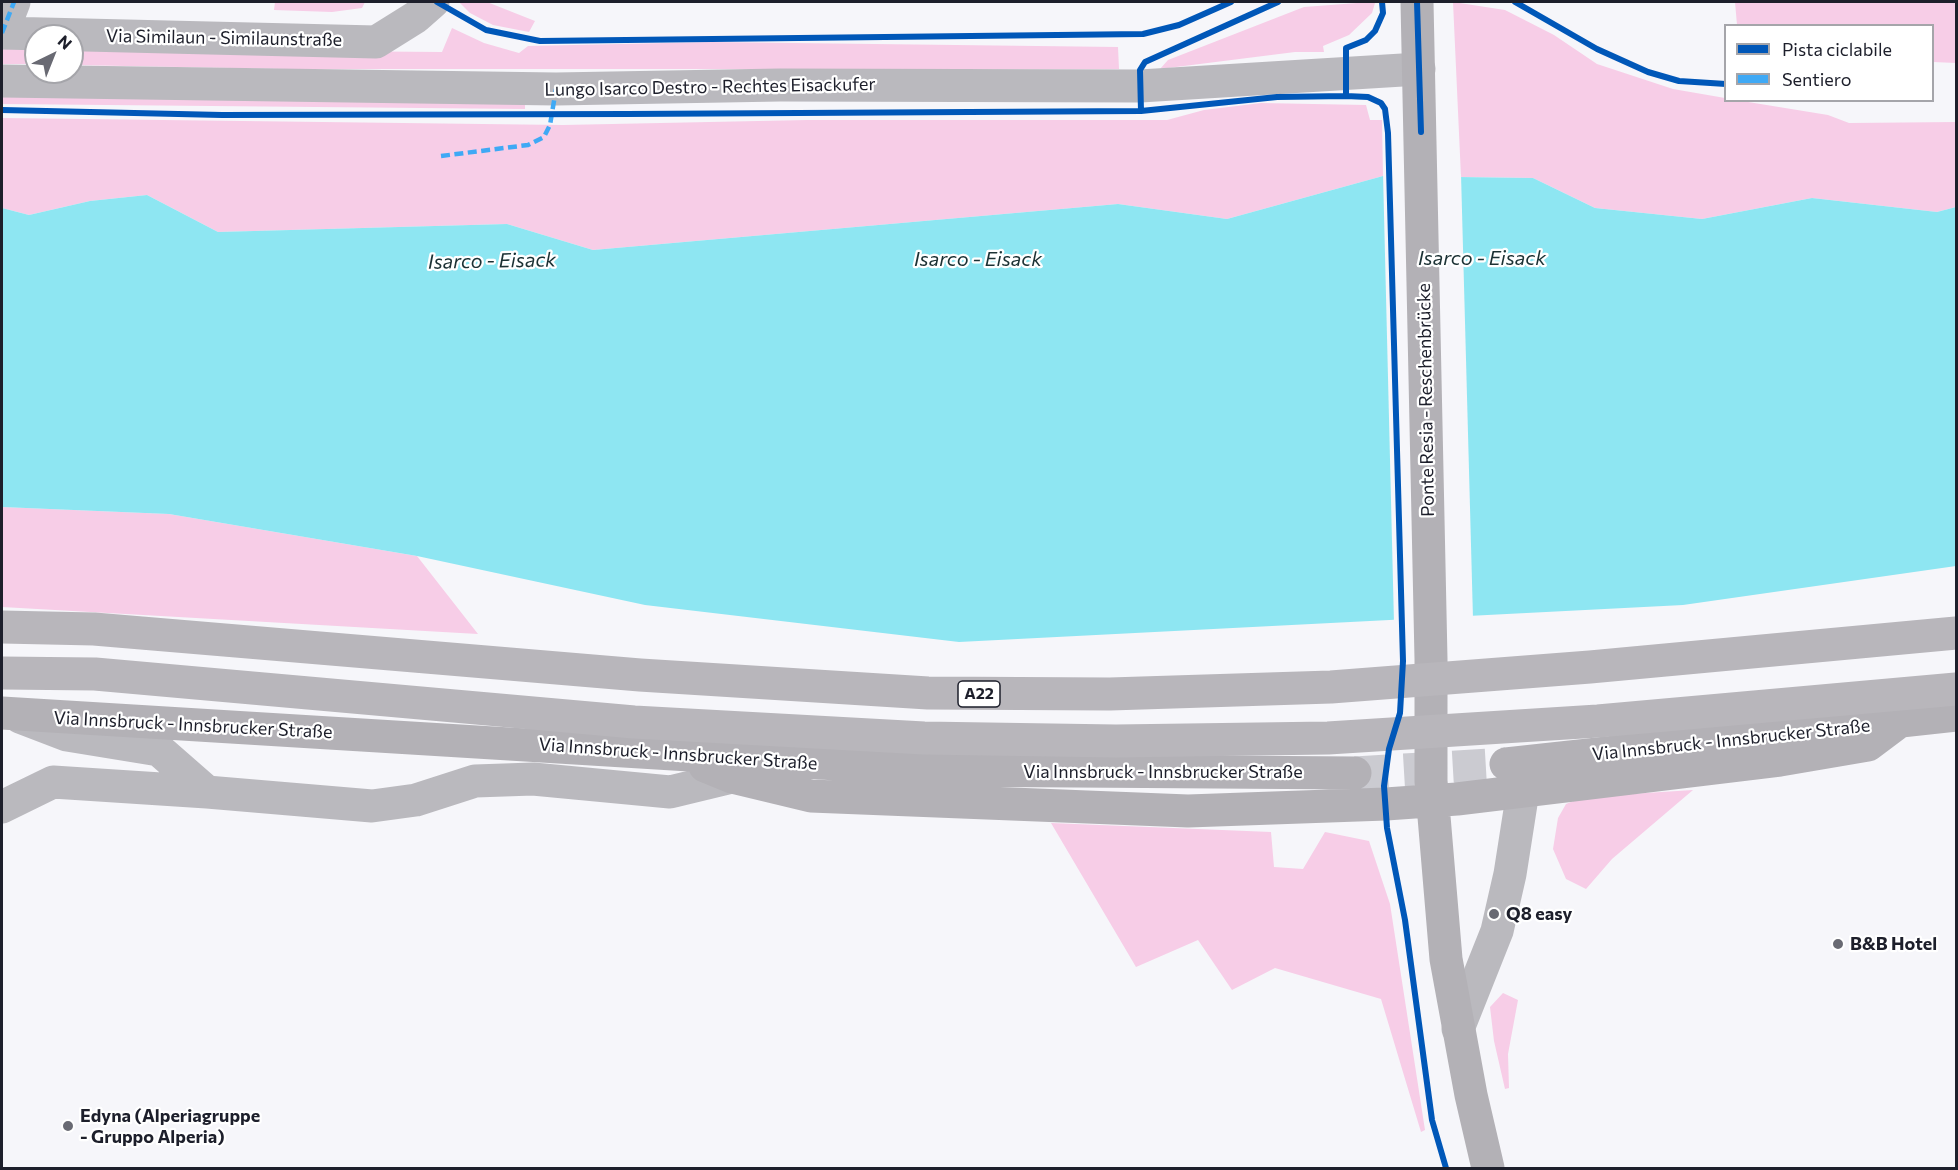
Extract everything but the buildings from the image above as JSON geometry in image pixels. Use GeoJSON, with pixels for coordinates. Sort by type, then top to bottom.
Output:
{"type":"FeatureCollection","features":[{"type":"Feature","properties":{"kind":"highway","name":"A22"},"geometry":{"type":"LineString","coordinates":[[2,627],[94,629],[628,674],[928,693],[1110,694],[1331,687],[1590,667],[1956,633]]}},
{"type":"Feature","properties":{"kind":"highway"},"geometry":{"type":"LineString","coordinates":[[2,673],[94,674],[634,722],[924,738],[1116,741],[1328,738],[1434,732],[1598,721],[1956,688]]}},
{"type":"Feature","properties":{"kind":"main road","name":"Ponte Resia - Reschenbrücke"},"geometry":{"type":"LineString","coordinates":[[1417,2],[1433,800],[1446,959],[1458,1029],[1488,1168]]}},
{"type":"Feature","properties":{"kind":"main road","name":"Via Innsbruck - Innsbrucker Straße"},"geometry":{"type":"LineString","coordinates":[[7,714],[935,770],[1355,773]]}},
{"type":"Feature","properties":{"kind":"main road"},"geometry":{"type":"LineString","coordinates":[[673,753],[732,777],[811,796],[1188,811],[1433,800],[1515,777],[1780,760],[1868,745],[1900,721],[1956,715]]}},
{"type":"Feature","properties":{"kind":"street"},"geometry":{"type":"LineString","coordinates":[[2,33],[14,2]]}},
{"type":"Feature","properties":{"kind":"street","name":"Via Similaun - Similaunstraße"},"geometry":{"type":"LineString","coordinates":[[2,33],[376,42],[416,17],[433,2]]}},
{"type":"Feature","properties":{"kind":"street","name":"Lungo Isarco Destro - Rechtes Eisackufer"},"geometry":{"type":"LineString","coordinates":[[2,81],[556,89],[780,85],[1140,86],[1419,69]]}},
{"type":"Feature","properties":{"kind":"street"},"geometry":{"type":"LineString","coordinates":[[7,714],[67,735],[159,750],[207,792]]}},
{"type":"Feature","properties":{"kind":"street"},"geometry":{"type":"LineString","coordinates":[[2,807],[53,782],[372,806],[416,800],[475,782],[533,779],[670,792],[732,777]]}},
{"type":"Feature","properties":{"kind":"street"},"geometry":{"type":"LineString","coordinates":[[1458,1029],[1497,931],[1510,874],[1515,777]]}},
{"type":"Feature","properties":{"kind":"shaded area"},"geometry":{"type":"Polygon","coordinates":[[[275,2],[365,2],[362,8],[332,12],[274,10],[275,2]]]}},
{"type":"Feature","properties":{"kind":"shaded area"},"geometry":{"type":"Polygon","coordinates":[[[459,2],[487,2],[535,21],[529,32],[493,25],[470,13],[459,2]]]}},
{"type":"Feature","properties":{"kind":"shaded area"},"geometry":{"type":"Polygon","coordinates":[[[1453,2],[1505,10],[1554,35],[1597,64],[1673,89],[1724,98],[1724,102],[1748,102],[1828,115],[1849,123],[1956,122],[1956,207],[1937,212],[1812,198],[1702,219],[1595,208],[1533,178],[1461,177],[1453,2]]]}},
{"type":"Feature","properties":{"kind":"shaded area"},"geometry":{"type":"Polygon","coordinates":[[[1735,2],[1956,2],[1956,63],[1934,62],[1934,24],[1737,24],[1735,2]]]}},
{"type":"Feature","properties":{"kind":"shaded area"},"geometry":{"type":"Polygon","coordinates":[[[1375,3],[1372,13],[1349,35],[1323,46],[1324,52],[1295,52],[1160,69],[1168,60],[1304,7],[1375,3]]]}},
{"type":"Feature","properties":{"kind":"shaded area"},"geometry":{"type":"Polygon","coordinates":[[[452,28],[484,43],[519,53],[528,46],[712,42],[1118,47],[1119,69],[286,69],[84,65],[84,49],[442,52],[452,28]]]}},
{"type":"Feature","properties":{"kind":"shaded area"},"geometry":{"type":"Polygon","coordinates":[[[2,48],[24,49],[24,64],[2,64],[2,48]]]}},
{"type":"Feature","properties":{"kind":"shaded area"},"geometry":{"type":"Polygon","coordinates":[[[2,95],[525,101],[525,109],[2,104],[2,95]]]}},
{"type":"Feature","properties":{"kind":"shaded area"},"geometry":{"type":"Polygon","coordinates":[[[1261,103],[1366,105],[1370,120],[1382,120],[1383,176],[1227,219],[1118,204],[593,250],[507,224],[218,232],[147,195],[90,201],[29,215],[2,208],[2,118],[563,125],[807,120],[1167,120],[1204,110],[1261,103]]]}},
{"type":"Feature","properties":{"kind":"shaded area"},"geometry":{"type":"Polygon","coordinates":[[[2,507],[169,514],[417,556],[478,634],[2,607],[2,507]]]}},
{"type":"Feature","properties":{"kind":"shaded area"},"geometry":{"type":"Polygon","coordinates":[[[1693,790],[1612,859],[1586,889],[1566,879],[1553,849],[1558,818],[1566,804],[1583,797],[1693,790]]]}},
{"type":"Feature","properties":{"kind":"shaded area"},"geometry":{"type":"Polygon","coordinates":[[[1051,823],[1271,832],[1274,867],[1303,869],[1325,832],[1369,841],[1390,904],[1425,1130],[1421,1132],[1381,999],[1275,968],[1232,990],[1198,940],[1136,967],[1051,823]]]}},
{"type":"Feature","properties":{"kind":"shaded area"},"geometry":{"type":"Polygon","coordinates":[[[1503,993],[1518,1000],[1508,1054],[1509,1088],[1505,1089],[1494,1041],[1490,1007],[1503,993]]]}},
{"type":"Feature","properties":{"kind":"water","name":"Isarco - Eisack"},"geometry":{"type":"Polygon","coordinates":[[[1383,176],[1533,178],[1595,208],[1702,219],[1812,198],[1937,212],[1956,207],[1956,566],[1683,605],[959,642],[645,605],[417,556],[169,514],[2,507],[2,208],[29,215],[90,201],[147,195],[218,232],[507,224],[593,250],[1118,204],[1227,219],[1383,176]]]}},
{"type":"Feature","properties":{"kind":"pier"},"geometry":{"type":"Polygon","coordinates":[[[1383,173],[1461,174],[1473,619],[1394,623],[1383,173]]]}},
{"type":"Feature","properties":{"kind":"tunnel"},"geometry":{"type":"LineString","coordinates":[[1355,773],[1506,764]]}},
{"type":"Feature","properties":{"kind":"marked path"},"geometry":{"type":"LineString","coordinates":[[2,33],[14,2]]}},
{"type":"Feature","properties":{"kind":"marked path"},"geometry":{"type":"LineString","coordinates":[[441,156],[528,145],[544,137],[550,125],[556,89]]}},
{"type":"Feature","properties":{"kind":"cycle path"},"geometry":{"type":"LineString","coordinates":[[437,2],[486,30],[540,41],[1143,34],[1179,25],[1231,2]]}},
{"type":"Feature","properties":{"kind":"cycle path"},"geometry":{"type":"LineString","coordinates":[[1141,111],[1140,70],[1145,62],[1278,2]]}},
{"type":"Feature","properties":{"kind":"cycle path"},"geometry":{"type":"LineString","coordinates":[[1346,96],[1346,48],[1366,40],[1375,31],[1383,13],[1382,2]]}},
{"type":"Feature","properties":{"kind":"cycle path"},"geometry":{"type":"LineString","coordinates":[[1417,2],[1421,132]]}},
{"type":"Feature","properties":{"kind":"cycle path"},"geometry":{"type":"LineString","coordinates":[[1515,2],[1597,49],[1648,72],[1679,81],[1724,84]]}},
{"type":"Feature","properties":{"kind":"cycle path"},"geometry":{"type":"LineString","coordinates":[[2,110],[222,115],[1141,111],[1277,97],[1346,96],[1368,97],[1381,103],[1385,109],[1388,133],[1403,661],[1400,713],[1389,749],[1384,786],[1387,828],[1405,920],[1432,1120],[1446,1168]]}},
{"type":"Feature","properties":{"kind":"place","name":"Q8 easy"},"geometry":{"type":"Point","coordinates":[1494,914]}},
{"type":"Feature","properties":{"kind":"place","name":"B&B Hotel"},"geometry":{"type":"Point","coordinates":[1838,944]}},
{"type":"Feature","properties":{"kind":"place","name":"Edyna (Alperiagruppe - Gruppo Alperia)"},"geometry":{"type":"Point","coordinates":[68,1126]}}]}
